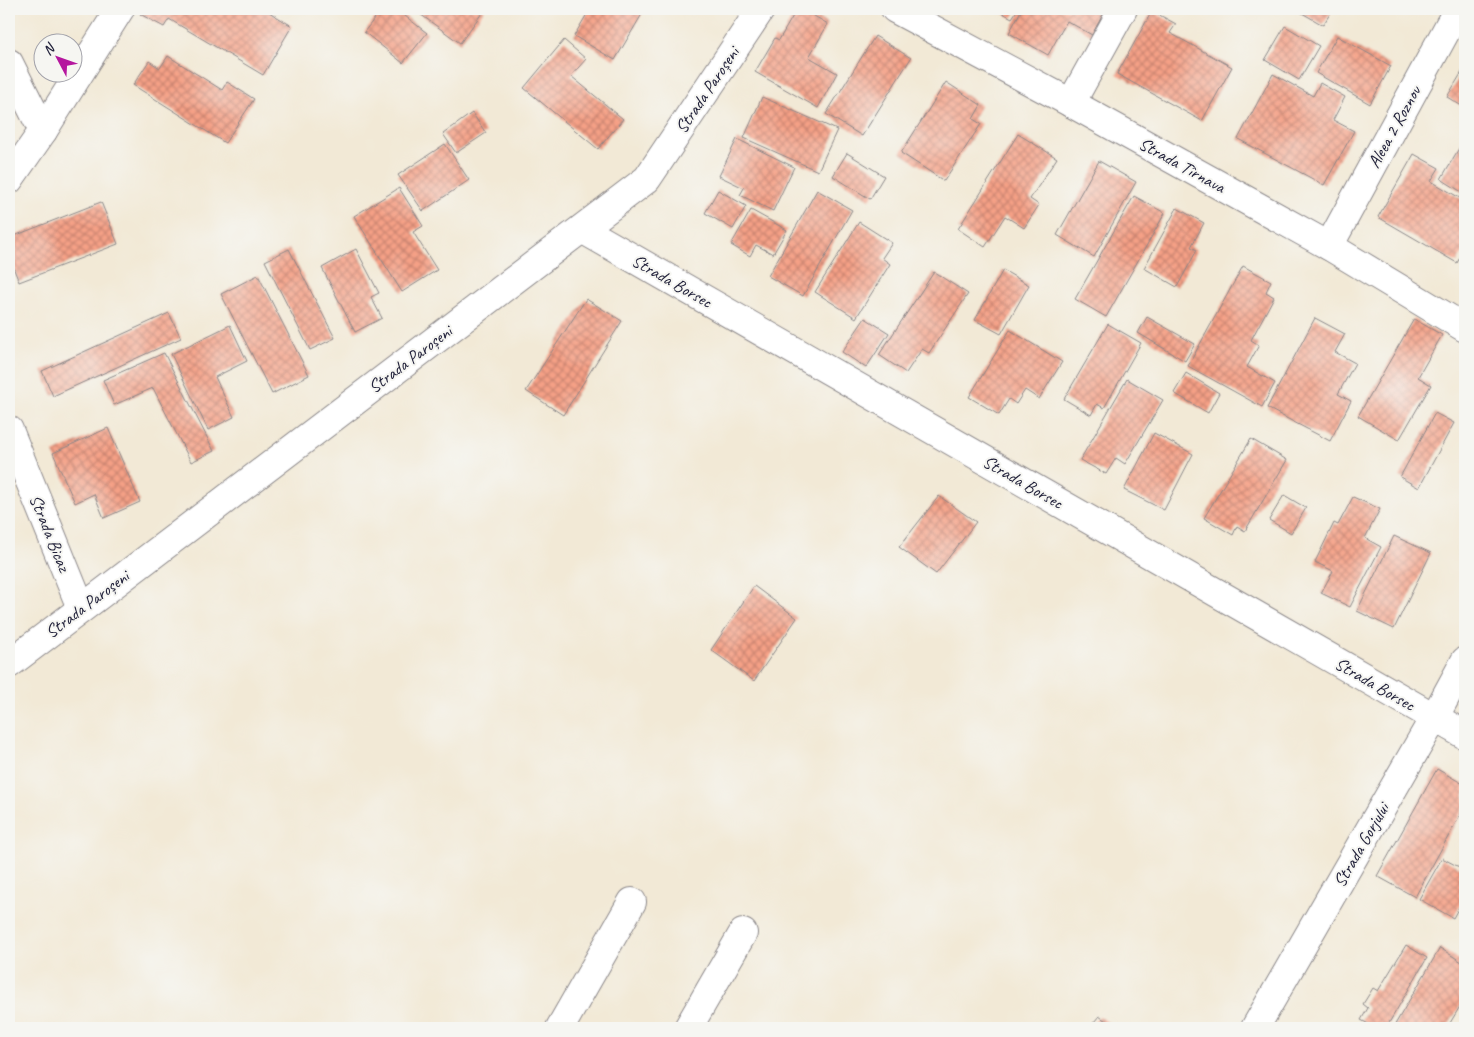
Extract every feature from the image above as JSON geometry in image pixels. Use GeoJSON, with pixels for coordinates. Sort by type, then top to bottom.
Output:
{"type":"FeatureCollection","features":[{"type":"Feature","properties":{"kind":"street"},"geometry":{"type":"LineString","coordinates":[[9,180],[43,131],[120,9]]}},
{"type":"Feature","properties":{"kind":"street","name":"Strada Paroșeni"},"geometry":{"type":"LineString","coordinates":[[9,664],[647,179],[761,9]]}},
{"type":"Feature","properties":{"kind":"street","name":"Strada Tîrnava"},"geometry":{"type":"LineString","coordinates":[[895,9],[1071,103],[1329,246],[1465,328]]}},
{"type":"Feature","properties":{"kind":"street"},"geometry":{"type":"LineString","coordinates":[[1071,103],[1123,9]]}},
{"type":"Feature","properties":{"kind":"street","name":"Aleea 2 Roznov"},"geometry":{"type":"LineString","coordinates":[[1329,246],[1458,9]]}},
{"type":"Feature","properties":{"kind":"street"},"geometry":{"type":"LineString","coordinates":[[9,63],[43,131]]}},
{"type":"Feature","properties":{"kind":"street","name":"Strada Borsec"},"geometry":{"type":"LineString","coordinates":[[582,229],[1465,735]]}},
{"type":"Feature","properties":{"kind":"street","name":"Strada Bicaz"},"geometry":{"type":"LineString","coordinates":[[9,430],[81,608]]}},
{"type":"Feature","properties":{"kind":"street","name":"Strada Gorjului"},"geometry":{"type":"LineString","coordinates":[[1263,1025],[1465,661]]}},
{"type":"Feature","properties":{"kind":"street"},"geometry":{"type":"LineString","coordinates":[[560,1028],[632,902]]}},
{"type":"Feature","properties":{"kind":"street"},"geometry":{"type":"LineString","coordinates":[[688,1028],[743,933]]}},
{"type":"Feature","properties":{"kind":"building"},"geometry":{"type":"Polygon","coordinates":[[[143,9],[264,9],[292,26],[263,75],[169,19],[164,27],[140,14],[143,9]]]}},
{"type":"Feature","properties":{"kind":"building"},"geometry":{"type":"Polygon","coordinates":[[[382,9],[396,9],[427,33],[403,63],[364,32],[382,9]]]}},
{"type":"Feature","properties":{"kind":"building"},"geometry":{"type":"Polygon","coordinates":[[[413,9],[485,9],[460,43],[413,9]]]}},
{"type":"Feature","properties":{"kind":"building"},"geometry":{"type":"Polygon","coordinates":[[[590,9],[645,9],[615,60],[574,36],[590,9]]]}},
{"type":"Feature","properties":{"kind":"building"},"geometry":{"type":"Polygon","coordinates":[[[797,9],[802,9],[828,24],[809,57],[837,73],[818,108],[755,72],[775,38],[779,40],[797,9]]]}},
{"type":"Feature","properties":{"kind":"building"},"geometry":{"type":"Polygon","coordinates":[[[995,9],[1018,9],[1012,18],[995,9]]]}},
{"type":"Feature","properties":{"kind":"building"},"geometry":{"type":"Polygon","coordinates":[[[1022,9],[1106,9],[1092,35],[1067,21],[1048,55],[1009,33],[1022,9]]]}},
{"type":"Feature","properties":{"kind":"building"},"geometry":{"type":"Polygon","coordinates":[[[1295,9],[1333,9],[1323,25],[1295,9]]]}},
{"type":"Feature","properties":{"kind":"building"},"geometry":{"type":"Polygon","coordinates":[[[1152,11],[1176,24],[1170,33],[1232,67],[1202,121],[1117,74],[1152,11]]]}},
{"type":"Feature","properties":{"kind":"building"},"geometry":{"type":"Polygon","coordinates":[[[1285,26],[1319,46],[1299,80],[1265,60],[1285,26]]]}},
{"type":"Feature","properties":{"kind":"building"},"geometry":{"type":"Polygon","coordinates":[[[875,36],[911,58],[862,136],[826,114],[875,36]]]}},
{"type":"Feature","properties":{"kind":"building"},"geometry":{"type":"Polygon","coordinates":[[[1337,36],[1391,66],[1370,104],[1316,73],[1337,36]]]}},
{"type":"Feature","properties":{"kind":"building"},"geometry":{"type":"Polygon","coordinates":[[[564,40],[586,59],[571,76],[623,119],[598,149],[524,88],[564,40]]]}},
{"type":"Feature","properties":{"kind":"building"},"geometry":{"type":"Polygon","coordinates":[[[168,56],[222,90],[227,82],[254,99],[225,143],[133,85],[149,61],[160,68],[168,56]]]}},
{"type":"Feature","properties":{"kind":"building"},"geometry":{"type":"Polygon","coordinates":[[[1465,67],[1465,108],[1447,97],[1465,67]]]}},
{"type":"Feature","properties":{"kind":"building"},"geometry":{"type":"Polygon","coordinates":[[[1273,74],[1313,96],[1320,83],[1345,97],[1333,120],[1354,131],[1324,185],[1238,139],[1273,74]]]}},
{"type":"Feature","properties":{"kind":"building"},"geometry":{"type":"Polygon","coordinates":[[[946,82],[981,105],[973,119],[981,124],[944,181],[901,153],[946,82]]]}},
{"type":"Feature","properties":{"kind":"building"},"geometry":{"type":"Polygon","coordinates":[[[762,97],[837,130],[818,171],[744,138],[762,97]]]}},
{"type":"Feature","properties":{"kind":"building"},"geometry":{"type":"Polygon","coordinates":[[[472,113],[486,133],[456,153],[443,134],[472,113]]]}},
{"type":"Feature","properties":{"kind":"building"},"geometry":{"type":"Polygon","coordinates":[[[1018,134],[1057,158],[1030,199],[1039,205],[1024,228],[1005,216],[985,247],[958,229],[1018,134]]]}},
{"type":"Feature","properties":{"kind":"building"},"geometry":{"type":"Polygon","coordinates":[[[1465,138],[1465,194],[1441,179],[1465,138]]]}},
{"type":"Feature","properties":{"kind":"building"},"geometry":{"type":"Polygon","coordinates":[[[737,139],[794,167],[773,211],[740,195],[744,188],[719,176],[737,139]]]}},
{"type":"Feature","properties":{"kind":"building"},"geometry":{"type":"Polygon","coordinates":[[[445,144],[469,180],[423,211],[398,175],[445,144]]]}},
{"type":"Feature","properties":{"kind":"building"},"geometry":{"type":"Polygon","coordinates":[[[847,153],[884,176],[870,199],[833,176],[847,153]]]}},
{"type":"Feature","properties":{"kind":"building"},"geometry":{"type":"Polygon","coordinates":[[[1414,154],[1439,168],[1431,181],[1465,201],[1465,249],[1457,263],[1378,217],[1414,154]]]}},
{"type":"Feature","properties":{"kind":"building"},"geometry":{"type":"Polygon","coordinates":[[[1099,161],[1136,182],[1094,257],[1057,235],[1099,161]]]}},
{"type":"Feature","properties":{"kind":"building"},"geometry":{"type":"Polygon","coordinates":[[[399,188],[423,226],[413,232],[437,270],[402,292],[354,216],[399,188]]]}},
{"type":"Feature","properties":{"kind":"building"},"geometry":{"type":"Polygon","coordinates":[[[718,190],[746,206],[733,229],[705,213],[718,190]]]}},
{"type":"Feature","properties":{"kind":"building"},"geometry":{"type":"Polygon","coordinates":[[[817,190],[852,210],[803,296],[768,276],[817,190]]]}},
{"type":"Feature","properties":{"kind":"building"},"geometry":{"type":"Polygon","coordinates":[[[1134,196],[1165,213],[1106,317],[1075,299],[1134,196]]]}},
{"type":"Feature","properties":{"kind":"building"},"geometry":{"type":"Polygon","coordinates":[[[101,202],[118,244],[19,282],[9,257],[9,238],[101,202]]]}},
{"type":"Feature","properties":{"kind":"building"},"geometry":{"type":"Polygon","coordinates":[[[1177,208],[1204,223],[1191,247],[1197,250],[1177,287],[1144,268],[1177,208]]]}},
{"type":"Feature","properties":{"kind":"building"},"geometry":{"type":"Polygon","coordinates":[[[751,210],[787,230],[773,254],[756,245],[750,256],[731,245],[751,210]]]}},
{"type":"Feature","properties":{"kind":"building"},"geometry":{"type":"Polygon","coordinates":[[[859,222],[892,243],[882,258],[890,264],[856,318],[815,292],[859,222]]]}},
{"type":"Feature","properties":{"kind":"building"},"geometry":{"type":"Polygon","coordinates":[[[289,249],[335,338],[310,350],[265,261],[289,249]]]}},
{"type":"Feature","properties":{"kind":"building"},"geometry":{"type":"Polygon","coordinates":[[[356,249],[379,293],[371,297],[382,318],[355,332],[322,268],[356,249]]]}},
{"type":"Feature","properties":{"kind":"building"},"geometry":{"type":"Polygon","coordinates":[[[1243,266],[1271,281],[1266,292],[1274,297],[1251,340],[1259,345],[1247,367],[1275,383],[1262,407],[1188,366],[1243,266]]]}},
{"type":"Feature","properties":{"kind":"building"},"geometry":{"type":"Polygon","coordinates":[[[1003,270],[1029,285],[1001,334],[975,320],[1003,270]]]}},
{"type":"Feature","properties":{"kind":"building"},"geometry":{"type":"Polygon","coordinates":[[[934,272],[968,294],[929,353],[922,349],[906,373],[879,355],[934,272]]]}},
{"type":"Feature","properties":{"kind":"building"},"geometry":{"type":"Polygon","coordinates":[[[258,275],[309,375],[272,394],[221,294],[258,275]]]}},
{"type":"Feature","properties":{"kind":"building"},"geometry":{"type":"Polygon","coordinates":[[[586,299],[622,321],[563,415],[526,391],[586,299]]]}},
{"type":"Feature","properties":{"kind":"building"},"geometry":{"type":"Polygon","coordinates":[[[169,313],[181,338],[53,396],[42,371],[169,313]]]}},
{"type":"Feature","properties":{"kind":"building"},"geometry":{"type":"Polygon","coordinates":[[[1147,317],[1195,344],[1185,361],[1138,333],[1147,317]]]}},
{"type":"Feature","properties":{"kind":"building"},"geometry":{"type":"Polygon","coordinates":[[[865,318],[889,333],[866,368],[842,352],[865,318]]]}},
{"type":"Feature","properties":{"kind":"building"},"geometry":{"type":"Polygon","coordinates":[[[1315,318],[1345,334],[1335,352],[1355,363],[1338,394],[1351,401],[1330,441],[1267,408],[1315,318]]]}},
{"type":"Feature","properties":{"kind":"building"},"geometry":{"type":"Polygon","coordinates":[[[1414,319],[1442,335],[1418,377],[1431,385],[1399,440],[1358,416],[1414,319]]]}},
{"type":"Feature","properties":{"kind":"building"},"geometry":{"type":"Polygon","coordinates":[[[1108,324],[1141,343],[1104,408],[1097,404],[1091,415],[1064,399],[1108,324]]]}},
{"type":"Feature","properties":{"kind":"building"},"geometry":{"type":"Polygon","coordinates":[[[230,325],[247,361],[215,377],[234,417],[208,430],[171,354],[230,325]]]}},
{"type":"Feature","properties":{"kind":"building"},"geometry":{"type":"Polygon","coordinates":[[[1010,330],[1062,362],[1039,399],[1025,390],[1016,404],[1009,399],[999,415],[969,397],[1010,330]]]}},
{"type":"Feature","properties":{"kind":"building"},"geometry":{"type":"Polygon","coordinates":[[[164,353],[214,451],[191,462],[153,388],[114,405],[103,380],[164,353]]]}},
{"type":"Feature","properties":{"kind":"building"},"geometry":{"type":"Polygon","coordinates":[[[1186,373],[1219,393],[1208,413],[1174,393],[1186,373]]]}},
{"type":"Feature","properties":{"kind":"building"},"geometry":{"type":"Polygon","coordinates":[[[1127,379],[1163,400],[1125,464],[1116,458],[1106,474],[1080,460],[1127,379]]]}},
{"type":"Feature","properties":{"kind":"building"},"geometry":{"type":"Polygon","coordinates":[[[1435,413],[1454,423],[1419,488],[1400,477],[1435,413]]]}},
{"type":"Feature","properties":{"kind":"building"},"geometry":{"type":"Polygon","coordinates":[[[108,428],[140,502],[104,518],[94,494],[75,503],[53,453],[108,428]]]}},
{"type":"Feature","properties":{"kind":"building"},"geometry":{"type":"Polygon","coordinates":[[[1154,433],[1193,454],[1164,510],[1124,490],[1154,433]]]}},
{"type":"Feature","properties":{"kind":"building"},"geometry":{"type":"Polygon","coordinates":[[[1251,439],[1287,460],[1245,531],[1237,526],[1233,535],[1204,518],[1251,439]]]}},
{"type":"Feature","properties":{"kind":"building"},"geometry":{"type":"Polygon","coordinates":[[[1284,495],[1306,508],[1291,533],[1269,520],[1284,495]]]}},
{"type":"Feature","properties":{"kind":"building"},"geometry":{"type":"Polygon","coordinates":[[[939,496],[976,522],[936,574],[899,547],[939,496]]]}},
{"type":"Feature","properties":{"kind":"building"},"geometry":{"type":"Polygon","coordinates":[[[1353,497],[1380,509],[1365,538],[1381,547],[1350,607],[1321,593],[1333,571],[1315,562],[1334,523],[1338,525],[1353,497]]]}},
{"type":"Feature","properties":{"kind":"building"},"geometry":{"type":"Polygon","coordinates":[[[1394,536],[1431,553],[1394,629],[1357,611],[1394,536]]]}},
{"type":"Feature","properties":{"kind":"building"},"geometry":{"type":"Polygon","coordinates":[[[754,586],[797,618],[754,681],[711,650],[754,586]]]}},
{"type":"Feature","properties":{"kind":"building"},"geometry":{"type":"Polygon","coordinates":[[[1437,769],[1465,785],[1465,806],[1415,897],[1377,876],[1437,769]]]}},
{"type":"Feature","properties":{"kind":"building"},"geometry":{"type":"Polygon","coordinates":[[[1465,856],[1465,896],[1453,918],[1419,899],[1442,858],[1459,867],[1465,856]]]}},
{"type":"Feature","properties":{"kind":"building"},"geometry":{"type":"Polygon","coordinates":[[[1406,945],[1427,958],[1386,1028],[1376,1028],[1361,1020],[1368,1008],[1363,1004],[1373,988],[1378,991],[1406,945]]]}},
{"type":"Feature","properties":{"kind":"building"},"geometry":{"type":"Polygon","coordinates":[[[1440,948],[1465,964],[1465,998],[1447,1028],[1393,1028],[1440,948]]]}},
{"type":"Feature","properties":{"kind":"building"},"geometry":{"type":"Polygon","coordinates":[[[1099,1016],[1116,1028],[1089,1028],[1099,1016]]]}}]}
